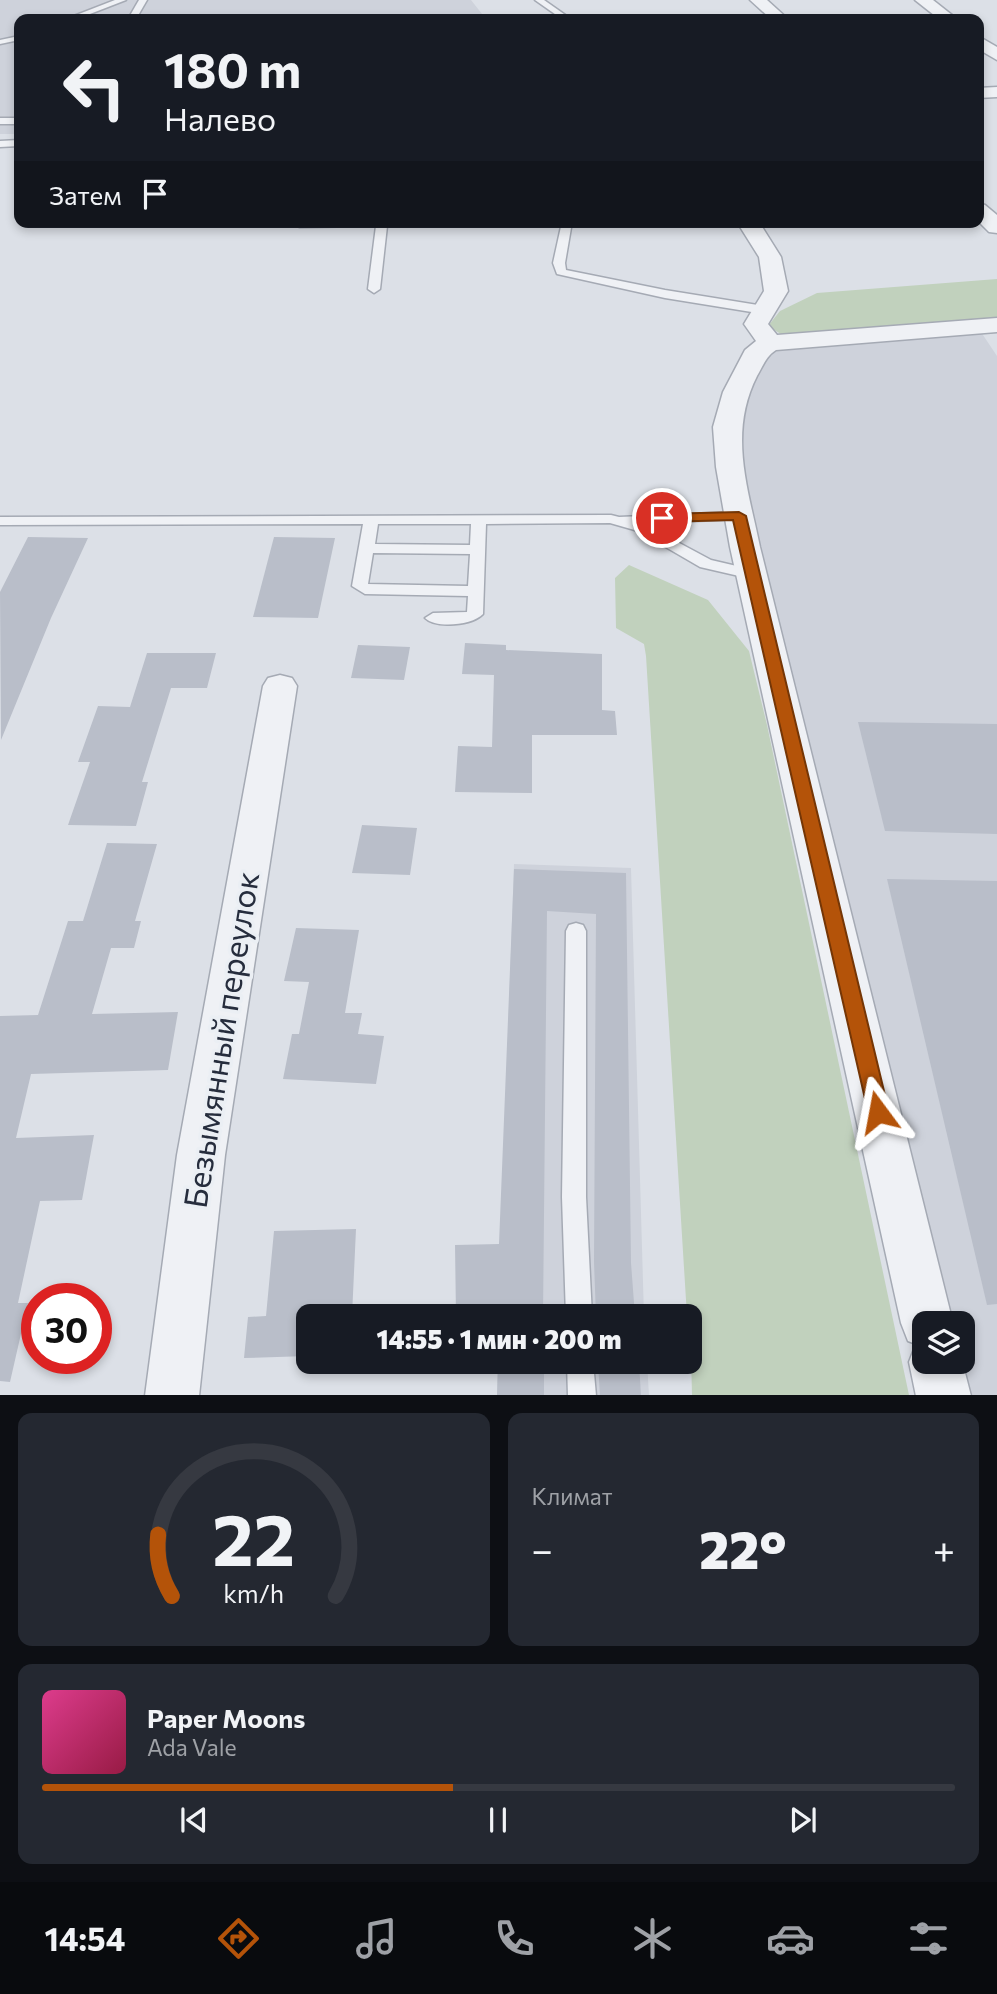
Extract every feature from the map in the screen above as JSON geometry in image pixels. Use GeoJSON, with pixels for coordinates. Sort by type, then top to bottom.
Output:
{"type":"FeatureCollection","features":[{"type":"Feature","properties":{"kind":"street"},"geometry":{"type":"LineString","coordinates":[[758,0],[774,14]]}},
{"type":"Feature","properties":{"kind":"street"},"geometry":{"type":"LineString","coordinates":[[923,0],[942,14]]}},
{"type":"Feature","properties":{"kind":"street"},"geometry":{"type":"LineString","coordinates":[[984,215],[997,227]]}},
{"type":"Feature","properties":{"kind":"street"},"geometry":{"type":"LineString","coordinates":[[752,228],[770,257],[776,291],[767,327],[758,351],[736,392],[727,427],[739,516],[924,1311]]}},
{"type":"Feature","properties":{"kind":"street"},"geometry":{"type":"LineString","coordinates":[[767,327],[997,325]]}},
{"type":"Feature","properties":{"kind":"street","name":"Безымянный переулок"},"geometry":{"type":"LineString","coordinates":[[172,1395],[201,1154],[280,686]]}},
{"type":"Feature","properties":{"kind":"street"},"geometry":{"type":"LineString","coordinates":[[939,1374],[944,1395]]}},
{"type":"Feature","properties":{"kind":"lane"},"geometry":{"type":"LineString","coordinates":[[83,14],[118,0]]}},
{"type":"Feature","properties":{"kind":"lane"},"geometry":{"type":"LineString","coordinates":[[539,0],[560,14]]}},
{"type":"Feature","properties":{"kind":"lane"},"geometry":{"type":"LineString","coordinates":[[374,289],[381,228]]}},
{"type":"Feature","properties":{"kind":"lane"},"geometry":{"type":"LineString","coordinates":[[566,228],[559,262],[561,272],[665,294],[767,327]]}},
{"type":"Feature","properties":{"kind":"lane"},"geometry":{"type":"LineString","coordinates":[[0,521],[611,519],[739,516]]}},
{"type":"Feature","properties":{"kind":"lane"},"geometry":{"type":"LineString","coordinates":[[433,618],[467,618],[475,614],[479,519]]}},
{"type":"Feature","properties":{"kind":"lane"},"geometry":{"type":"LineString","coordinates":[[611,519],[643,528],[706,564],[752,574]]}},
{"type":"Feature","properties":{"kind":"lane"},"geometry":{"type":"LineString","coordinates":[[371,520],[360,586],[365,589],[476,591]]}},
{"type":"Feature","properties":{"kind":"lane"},"geometry":{"type":"LineString","coordinates":[[366,548],[478,550]]}},
{"type":"Feature","properties":{"kind":"lane"},"geometry":{"type":"LineString","coordinates":[[576,931],[574,1197],[578,1304]]}},
{"type":"Feature","properties":{"kind":"lane"},"geometry":{"type":"LineString","coordinates":[[581,1374],[582,1395]]}},
{"type":"Feature","properties":{"kind":"shaded area"},"geometry":{"type":"Polygon","coordinates":[[[0,0],[471,0],[482,14],[14,14],[14,134],[0,134],[0,0]]]}},
{"type":"Feature","properties":{"kind":"shaded area"},"geometry":{"type":"Polygon","coordinates":[[[981,332],[997,356],[997,1395],[964,1395],[959,1374],[975,1374],[975,1311],[943,1311],[772,611],[735,426],[766,352],[981,332]]]}},
{"type":"Feature","properties":{"kind":"shaded area"},"geometry":{"type":"Polygon","coordinates":[[[514,864],[631,868],[644,1304],[498,1304],[514,864]]]}},
{"type":"Feature","properties":{"kind":"shaded area"},"geometry":{"type":"Polygon","coordinates":[[[498,1374],[648,1374],[649,1395],[497,1395],[498,1374]]]}},
{"type":"Feature","properties":{"kind":"green space"},"geometry":{"type":"Polygon","coordinates":[[[997,279],[997,321],[792,341],[768,326],[780,311],[817,293],[997,279]]]}},
{"type":"Feature","properties":{"kind":"green space"},"geometry":{"type":"Polygon","coordinates":[[[629,565],[708,600],[749,651],[909,1395],[692,1395],[691,1374],[702,1374],[702,1304],[686,1304],[646,656],[644,644],[616,628],[615,578],[629,565]]]}},
{"type":"Feature","properties":{"kind":"building"},"geometry":{"type":"Polygon","coordinates":[[[28,537],[88,538],[51,618],[1,740],[0,592],[28,537]]]}},
{"type":"Feature","properties":{"kind":"building"},"geometry":{"type":"Polygon","coordinates":[[[274,537],[335,538],[318,618],[253,617],[274,537]]]}},
{"type":"Feature","properties":{"kind":"building"},"geometry":{"type":"Polygon","coordinates":[[[465,643],[506,645],[506,650],[602,654],[602,710],[615,711],[617,735],[532,735],[532,793],[455,792],[458,746],[492,747],[494,675],[462,674],[465,643]]]}},
{"type":"Feature","properties":{"kind":"building"},"geometry":{"type":"Polygon","coordinates":[[[358,645],[410,647],[404,680],[351,678],[358,645]]]}},
{"type":"Feature","properties":{"kind":"building"},"geometry":{"type":"Polygon","coordinates":[[[147,653],[216,653],[207,688],[171,688],[142,782],[148,782],[136,826],[68,825],[90,762],[78,762],[98,706],[130,707],[147,653]]]}},
{"type":"Feature","properties":{"kind":"building"},"geometry":{"type":"Polygon","coordinates":[[[858,722],[997,724],[997,834],[885,831],[858,722]]]}},
{"type":"Feature","properties":{"kind":"building"},"geometry":{"type":"Polygon","coordinates":[[[362,825],[417,828],[410,875],[352,873],[362,825]]]}},
{"type":"Feature","properties":{"kind":"building"},"geometry":{"type":"Polygon","coordinates":[[[107,843],[157,844],[135,921],[141,921],[134,948],[111,948],[92,1014],[178,1012],[168,1070],[31,1074],[16,1138],[94,1135],[82,1200],[40,1201],[18,1303],[21,1303],[21,1334],[10,1382],[0,1381],[0,1016],[38,1015],[68,921],[83,921],[107,843]]]}},
{"type":"Feature","properties":{"kind":"building"},"geometry":{"type":"Polygon","coordinates":[[[514,869],[626,873],[631,1263],[634,1304],[596,1304],[596,914],[547,911],[543,1304],[456,1304],[455,1245],[499,1244],[514,869]]]}},
{"type":"Feature","properties":{"kind":"building"},"geometry":{"type":"Polygon","coordinates":[[[887,879],[997,881],[997,1304],[987,1305],[887,879]]]}},
{"type":"Feature","properties":{"kind":"building"},"geometry":{"type":"Polygon","coordinates":[[[296,928],[359,930],[345,1013],[362,1013],[358,1034],[384,1036],[376,1084],[283,1079],[292,1034],[299,1034],[309,982],[284,981],[296,928]]]}},
{"type":"Feature","properties":{"kind":"building"},"geometry":{"type":"Polygon","coordinates":[[[356,1229],[353,1304],[296,1304],[296,1356],[244,1358],[248,1317],[266,1316],[274,1231],[356,1229]]]}},
{"type":"Feature","properties":{"kind":"building"},"geometry":{"type":"Polygon","coordinates":[[[498,1374],[544,1374],[544,1395],[497,1395],[498,1374]]]}},
{"type":"Feature","properties":{"kind":"building"},"geometry":{"type":"Polygon","coordinates":[[[599,1374],[640,1374],[641,1395],[600,1395],[599,1374]]]}},
{"type":"Feature","properties":{"kind":"route"},"geometry":{"type":"LineString","coordinates":[[662,518],[739,516],[878,1112]]}}]}
